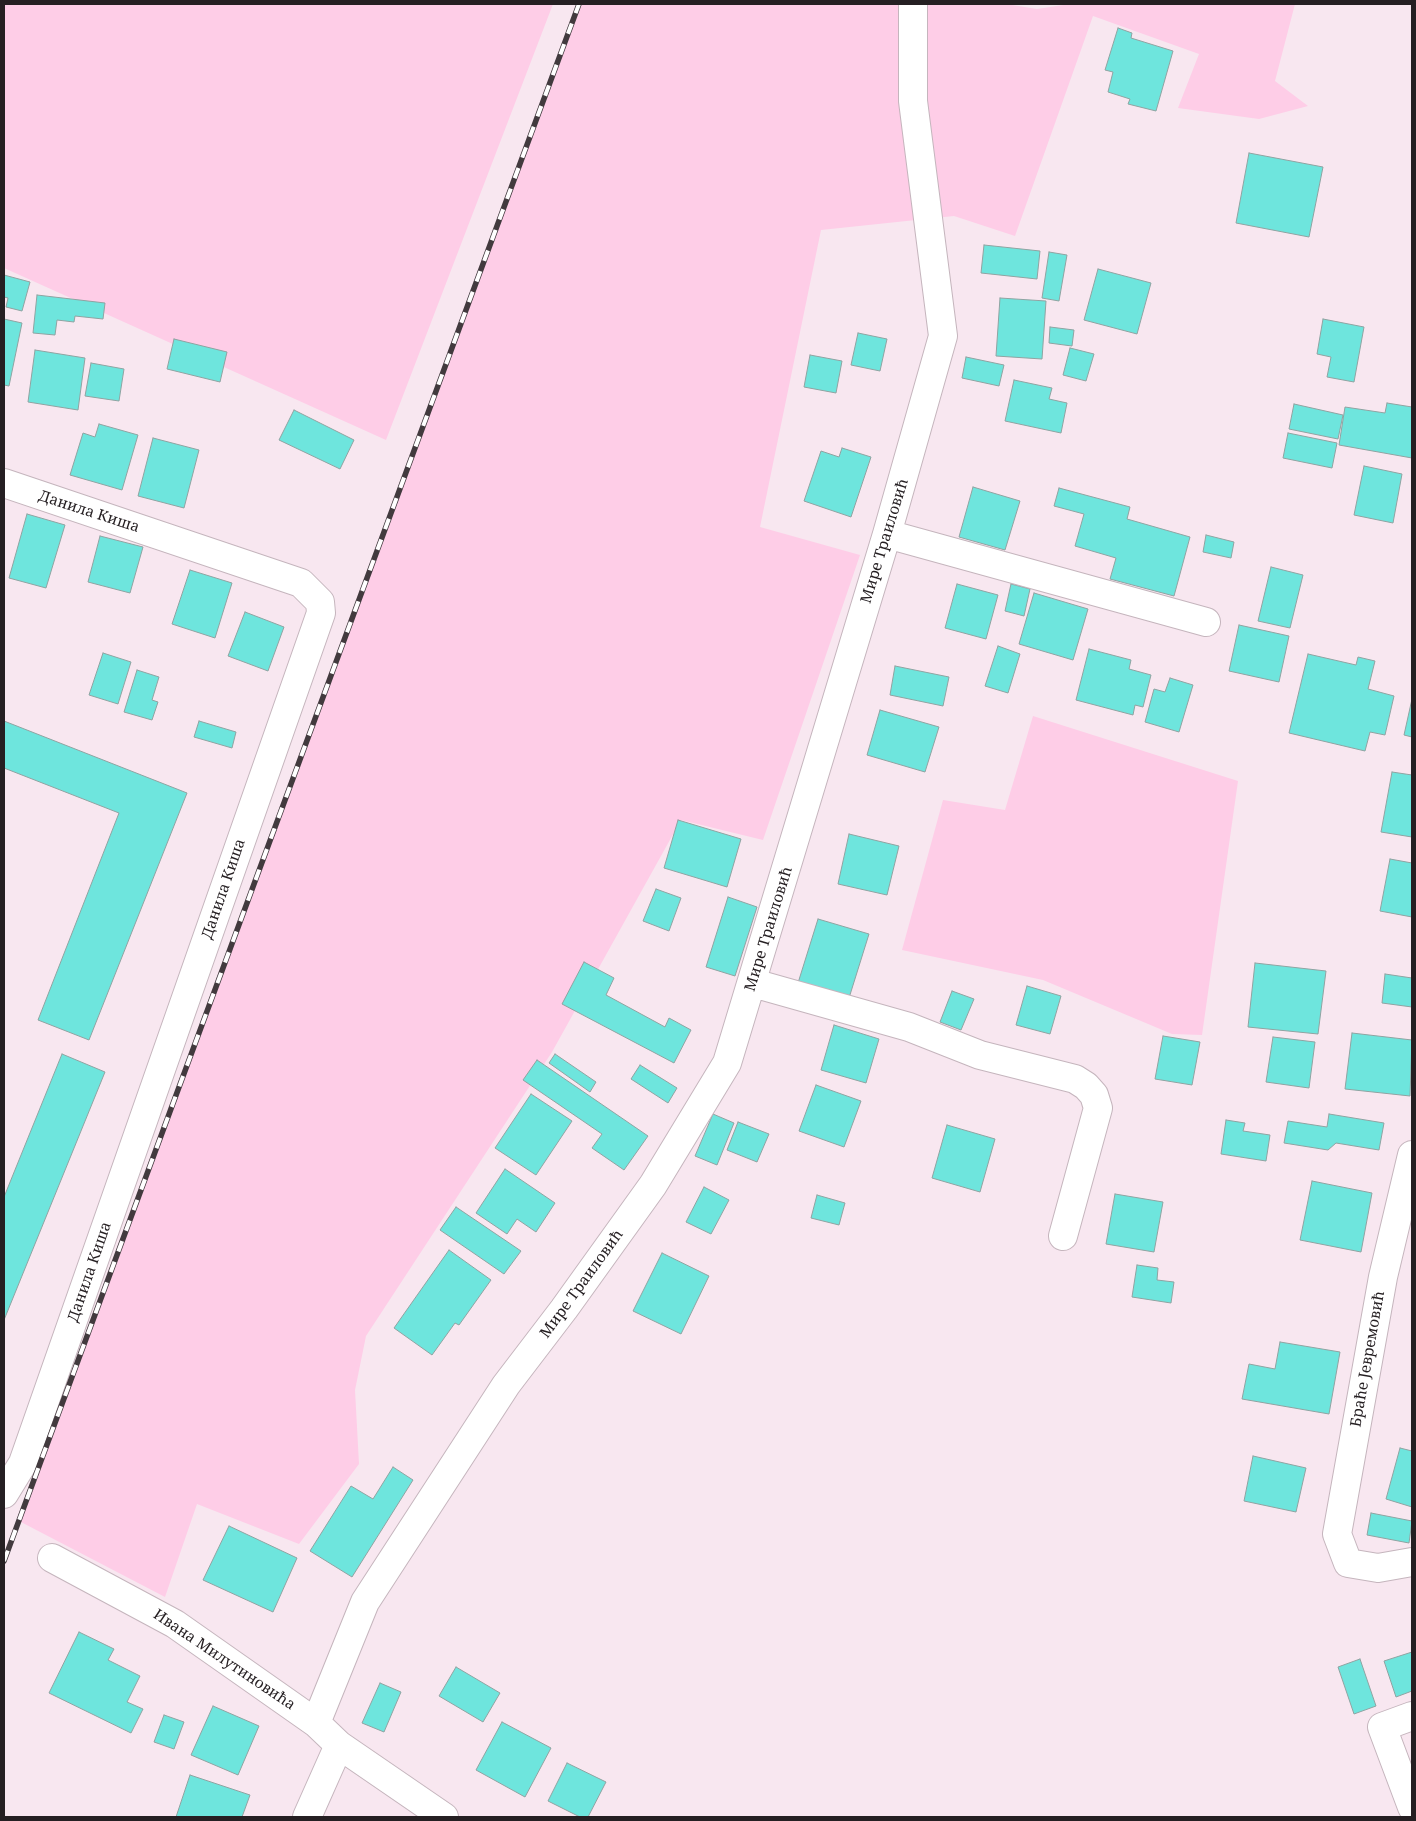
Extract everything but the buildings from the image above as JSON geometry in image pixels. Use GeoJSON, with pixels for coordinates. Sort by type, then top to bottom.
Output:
{"type":"FeatureCollection","features":[{"type":"Feature","properties":{"kind":"street","name":"Мире Траиловић"},"geometry":{"type":"LineString","coordinates":[[316,1722],[365,1602],[506,1386],[653,1185],[728,1063],[888,534],[943,336],[913,101],[913,4]]}},
{"type":"Feature","properties":{"kind":"street","name":"Данила Киша"},"geometry":{"type":"LineString","coordinates":[[4,483],[301,582],[320,602],[321,612],[27,1454],[13,1483],[4,1494]]}},
{"type":"Feature","properties":{"kind":"street"},"geometry":{"type":"LineString","coordinates":[[888,534],[1206,622]]}},
{"type":"Feature","properties":{"kind":"street"},"geometry":{"type":"LineString","coordinates":[[753,983],[908,1026],[980,1055],[1075,1079],[1086,1086],[1094,1095],[1098,1108],[1063,1236]]}},
{"type":"Feature","properties":{"kind":"street","name":"Браће Јевремовић"},"geometry":{"type":"LineString","coordinates":[[1412,1156],[1383,1277],[1337,1534],[1348,1563],[1378,1568],[1412,1562]]}},
{"type":"Feature","properties":{"kind":"street","name":"Ивана Милутиновића"},"geometry":{"type":"LineString","coordinates":[[52,1558],[176,1624],[316,1722]]}},
{"type":"Feature","properties":{"kind":"street"},"geometry":{"type":"LineString","coordinates":[[1412,1716],[1382,1727],[1412,1807]]}},
{"type":"Feature","properties":{"kind":"street"},"geometry":{"type":"LineString","coordinates":[[316,1722],[339,1745],[444,1817]]}},
{"type":"Feature","properties":{"kind":"street"},"geometry":{"type":"LineString","coordinates":[[307,1817],[339,1745]]}},
{"type":"Feature","properties":{"kind":"shaded area"},"geometry":{"type":"Polygon","coordinates":[[[4,4],[553,4],[386,440],[4,268],[4,4]]]}},
{"type":"Feature","properties":{"kind":"shaded area"},"geometry":{"type":"Polygon","coordinates":[[[579,4],[1006,4],[1037,9],[1070,4],[1295,4],[1275,81],[1308,106],[1259,119],[1178,108],[1199,54],[1093,16],[1015,236],[954,216],[821,230],[760,527],[860,555],[763,840],[681,820],[552,1052],[366,1336],[355,1390],[359,1464],[299,1544],[197,1504],[165,1597],[19,1521],[579,4]]]}},
{"type":"Feature","properties":{"kind":"shaded area"},"geometry":{"type":"Polygon","coordinates":[[[1033,716],[1238,781],[1202,1035],[1172,1034],[1043,980],[902,950],[943,800],[1005,810],[1033,716]]]}},
{"type":"Feature","properties":{"kind":"railway"},"geometry":{"type":"LineString","coordinates":[[4,1561],[579,4]]}}]}
